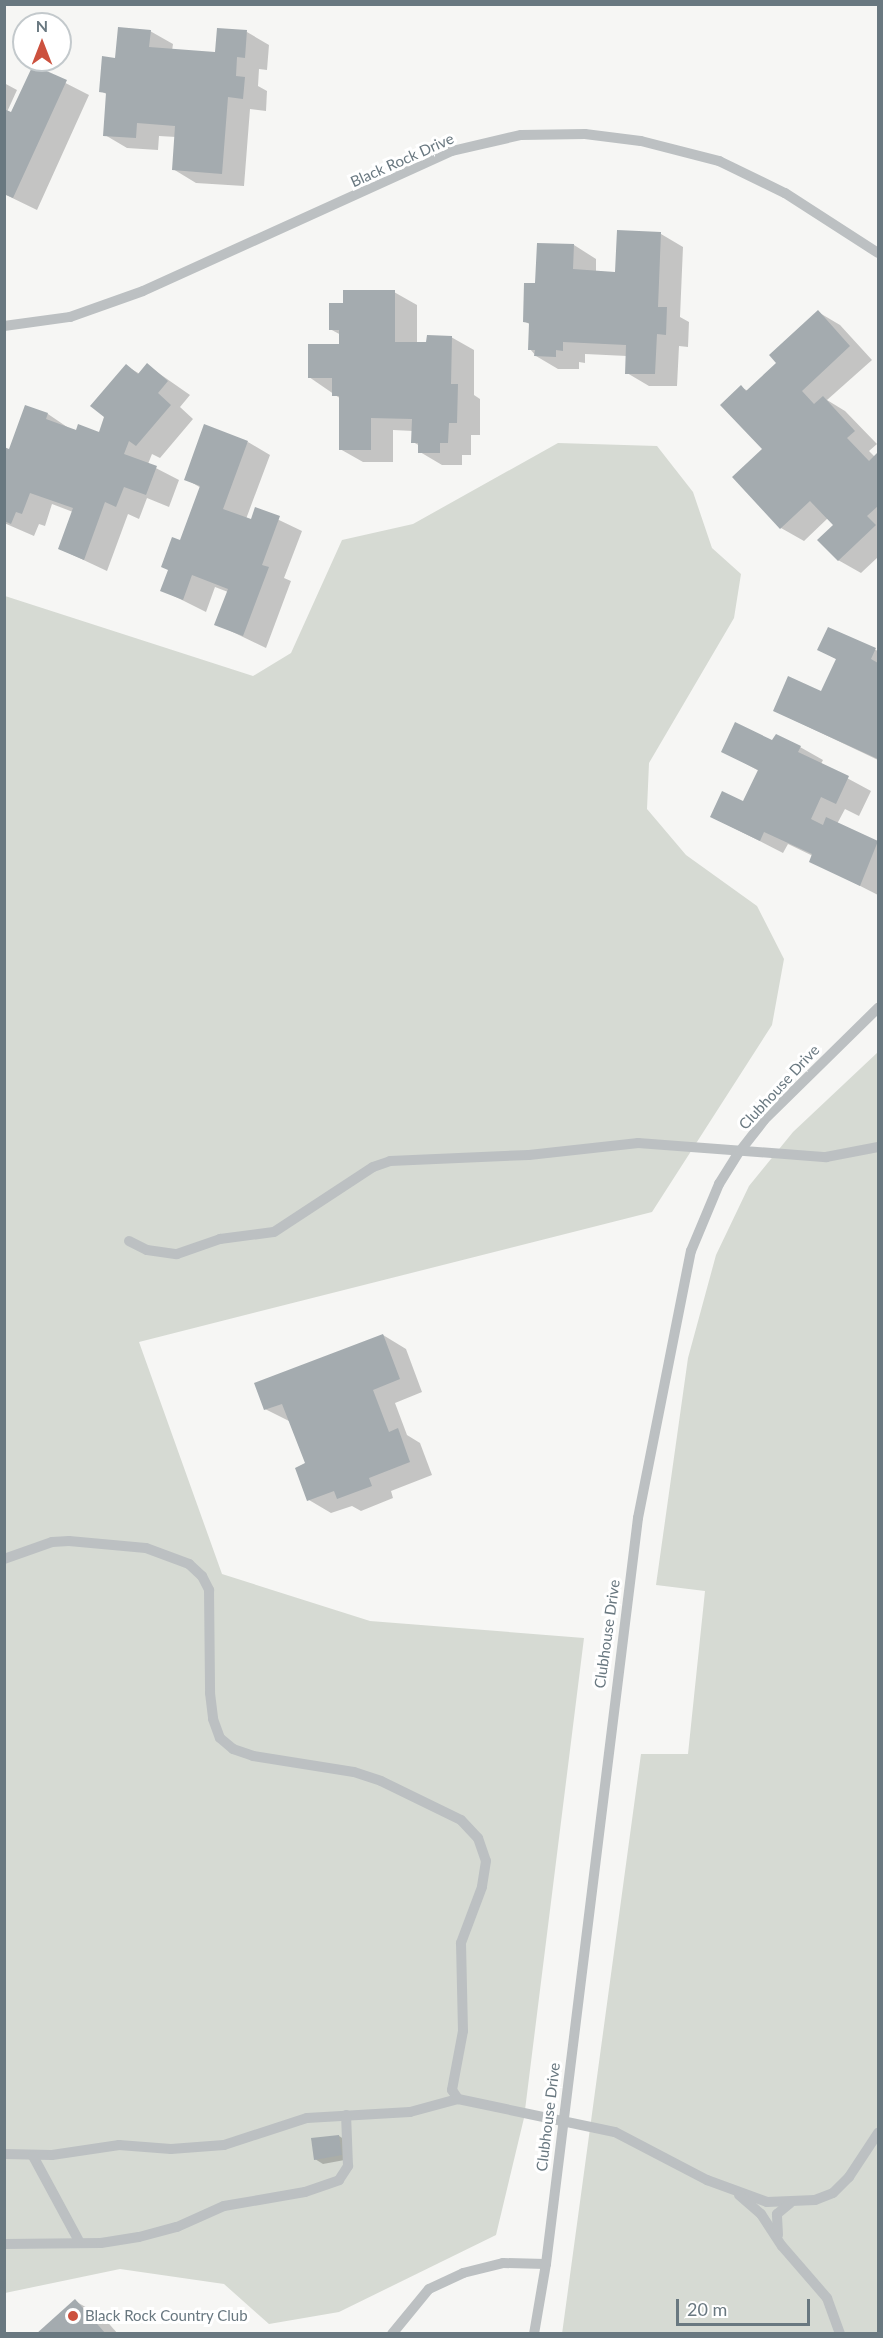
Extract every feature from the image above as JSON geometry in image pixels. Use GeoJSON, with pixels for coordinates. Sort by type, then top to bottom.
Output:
{"type":"FeatureCollection","features":[{"type":"Feature","properties":{"kind":"street","name":"Black Rock Drive"},"geometry":{"type":"LineString","coordinates":[[4,326],[70,317],[143,291],[452,151],[521,135],[585,134],[641,141],[719,161],[785,193],[879,253]]}},
{"type":"Feature","properties":{"kind":"street","name":"Clubhouse Drive"},"geometry":{"type":"LineString","coordinates":[[534,2334],[546,2264],[638,1518],[691,1251],[719,1184],[740,1151],[764,1120],[879,1008]]}},
{"type":"Feature","properties":{"kind":"street"},"geometry":{"type":"LineString","coordinates":[[129,1241],[147,1250],[177,1254],[220,1239],[274,1232],[373,1167],[390,1161],[529,1155],[638,1143],[826,1156],[879,1147]]}},
{"type":"Feature","properties":{"kind":"street"},"geometry":{"type":"LineString","coordinates":[[4,1559],[52,1542],[69,1541],[146,1548],[189,1564],[202,1576],[209,1590],[210,1692],[213,1719],[220,1738],[233,1749],[253,1756],[354,1772],[381,1781],[461,1820],[478,1838],[486,1862],[482,1887],[461,1943],[463,2031],[452,2090],[458,2099]]}},
{"type":"Feature","properties":{"kind":"street"},"geometry":{"type":"LineString","coordinates":[[4,2154],[33,2156],[119,2145],[171,2149],[224,2145],[280,2124],[346,2115],[410,2112],[458,2099],[615,2132],[737,2193],[767,2202],[790,2203],[815,2200],[832,2193],[849,2177],[879,2133]]}},
{"type":"Feature","properties":{"kind":"street"},"geometry":{"type":"LineString","coordinates":[[4,2244],[80,2243],[139,2237],[177,2227],[224,2206],[305,2192],[339,2180],[348,2166],[346,2115]]}},
{"type":"Feature","properties":{"kind":"street"},"geometry":{"type":"LineString","coordinates":[[33,2156],[80,2243]]}},
{"type":"Feature","properties":{"kind":"street"},"geometry":{"type":"LineString","coordinates":[[737,2193],[761,2214],[780,2243],[827,2298],[840,2334]]}},
{"type":"Feature","properties":{"kind":"street"},"geometry":{"type":"LineString","coordinates":[[780,2243],[777,2214],[790,2203]]}},
{"type":"Feature","properties":{"kind":"street"},"geometry":{"type":"LineString","coordinates":[[392,2334],[429,2289],[463,2273],[503,2263],[546,2264]]}},
{"type":"Feature","properties":{"kind":"shaded area","name":"Black Rock Country Club"},"geometry":{"type":"Polygon","coordinates":[[[558,443],[657,446],[693,492],[712,548],[741,574],[734,618],[649,763],[647,809],[686,855],[757,906],[784,959],[772,1025],[652,1212],[139,1342],[222,1574],[370,1621],[584,1638],[524,2118],[496,2235],[339,2312],[269,2324],[224,2284],[120,2269],[5,2293],[5,596],[253,676],[291,653],[342,540],[413,524],[558,443]]]}},
{"type":"Feature","properties":{"kind":"shaded area"},"geometry":{"type":"Polygon","coordinates":[[[878,1052],[878,2333],[562,2334],[641,1754],[688,1754],[705,1591],[656,1585],[688,1358],[716,1255],[749,1186],[793,1132],[878,1052]]]}},
{"type":"Feature","properties":{"kind":"building"},"geometry":{"type":"Polygon","coordinates":[[[118,27],[151,30],[149,47],[215,52],[217,28],[247,30],[245,58],[237,57],[236,76],[245,77],[243,99],[228,97],[222,174],[172,170],[175,126],[137,123],[136,138],[103,136],[106,93],[99,92],[102,56],[115,58],[118,27]]]}},
{"type":"Feature","properties":{"kind":"building"},"geometry":{"type":"Polygon","coordinates":[[[30,72],[49,72],[67,80],[13,198],[4,194],[4,109],[11,112],[30,72]]]}},
{"type":"Feature","properties":{"kind":"building"},"geometry":{"type":"Polygon","coordinates":[[[617,230],[661,232],[658,307],[667,307],[666,335],[657,334],[655,374],[625,374],[626,345],[563,342],[563,351],[556,350],[556,357],[534,356],[535,350],[528,350],[529,323],[523,322],[524,283],[535,283],[537,243],[574,244],[573,269],[615,272],[617,230]]]}},
{"type":"Feature","properties":{"kind":"building"},"geometry":{"type":"Polygon","coordinates":[[[343,290],[395,290],[395,342],[426,342],[427,335],[452,336],[451,384],[458,384],[457,423],[449,423],[448,443],[440,443],[440,453],[418,453],[418,443],[411,443],[412,419],[371,418],[371,450],[339,450],[339,396],[332,396],[332,378],[308,378],[308,344],[339,344],[339,330],[329,330],[329,303],[343,303],[343,290]]]}},
{"type":"Feature","properties":{"kind":"building"},"geometry":{"type":"Polygon","coordinates":[[[818,310],[850,346],[802,391],[814,404],[823,396],[855,431],[847,438],[869,461],[878,452],[878,506],[867,516],[876,525],[838,561],[817,540],[833,525],[810,501],[780,529],[732,477],[762,449],[720,405],[741,385],[746,391],[776,363],[769,355],[818,310]]]}},
{"type":"Feature","properties":{"kind":"building"},"geometry":{"type":"Polygon","coordinates":[[[147,363],[168,381],[158,393],[171,405],[136,446],[129,441],[124,454],[157,466],[146,495],[124,487],[116,507],[105,502],[84,560],[58,549],[73,508],[30,493],[22,514],[16,512],[11,524],[4,521],[4,447],[9,449],[25,405],[48,413],[46,419],[76,430],[78,424],[99,432],[104,417],[90,406],[126,364],[138,374],[147,363]]]}},
{"type":"Feature","properties":{"kind":"building"},"geometry":{"type":"Polygon","coordinates":[[[204,424],[248,441],[223,509],[251,519],[255,507],[280,516],[262,565],[269,567],[243,636],[214,625],[228,589],[192,575],[183,600],[160,591],[168,570],[161,567],[172,537],[180,540],[200,486],[184,480],[204,424]]]}},
{"type":"Feature","properties":{"kind":"building"},"geometry":{"type":"Polygon","coordinates":[[[828,627],[876,648],[871,659],[878,663],[878,759],[773,711],[788,676],[821,691],[836,659],[817,650],[828,627]]]}},
{"type":"Feature","properties":{"kind":"building"},"geometry":{"type":"Polygon","coordinates":[[[735,722],[772,740],[776,734],[801,746],[798,752],[849,776],[836,804],[821,797],[811,819],[823,825],[826,817],[878,841],[860,886],[809,862],[812,854],[764,832],[760,841],[710,817],[722,791],[743,801],[758,770],[721,752],[735,722]]]}},
{"type":"Feature","properties":{"kind":"building"},"geometry":{"type":"Polygon","coordinates":[[[383,1334],[400,1379],[373,1390],[389,1432],[398,1428],[410,1462],[369,1478],[372,1486],[337,1499],[334,1491],[307,1501],[295,1468],[305,1463],[282,1404],[264,1410],[254,1383],[383,1334]]]}},
{"type":"Feature","properties":{"kind":"building"},"geometry":{"type":"Polygon","coordinates":[[[339,2135],[342,2155],[314,2160],[311,2138],[339,2135]]]}},
{"type":"Feature","properties":{"kind":"building","name":"Black Rock Country Club"},"geometry":{"type":"Polygon","coordinates":[[[75,2299],[106,2334],[36,2334],[75,2299]]]}},
{"type":"Feature","properties":{"kind":"place","name":"Black Rock Country Club"},"geometry":{"type":"Point","coordinates":[73,2316]}}]}
